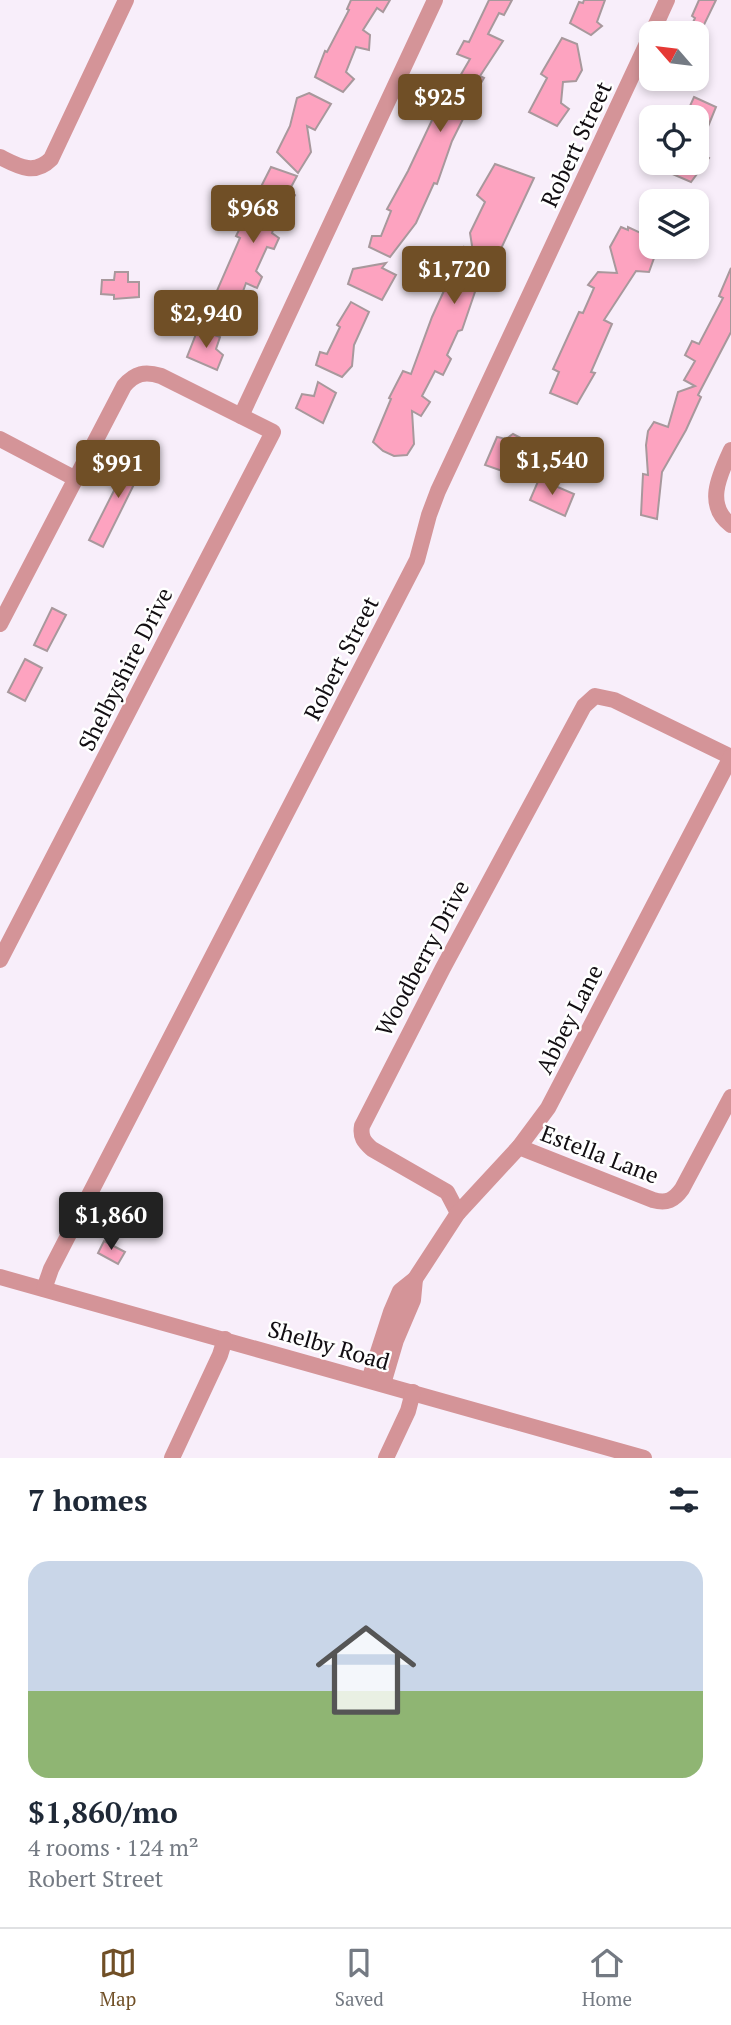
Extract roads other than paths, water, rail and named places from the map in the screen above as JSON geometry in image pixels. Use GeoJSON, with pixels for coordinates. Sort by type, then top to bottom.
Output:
{"type":"FeatureCollection","features":[{"type":"Feature","properties":{"kind":"street"},"geometry":{"type":"LineString","coordinates":[[0,157],[27,169],[37,168],[51,159],[126,0]]}},
{"type":"Feature","properties":{"kind":"street"},"geometry":{"type":"LineString","coordinates":[[0,624],[130,378],[144,373],[161,376],[241,416],[435,0]]}},
{"type":"Feature","properties":{"kind":"street","name":"Robert Street"},"geometry":{"type":"LineString","coordinates":[[657,21],[667,0]]}},
{"type":"Feature","properties":{"kind":"street","name":"Robert Street"},"geometry":{"type":"LineString","coordinates":[[44,1289],[58,1255],[417,560],[438,491],[639,60]]}},
{"type":"Feature","properties":{"kind":"street","name":"Shelbyshire Drive"},"geometry":{"type":"LineString","coordinates":[[0,960],[273,432],[241,416]]}},
{"type":"Feature","properties":{"kind":"street"},"geometry":{"type":"LineString","coordinates":[[0,439],[76,479]]}},
{"type":"Feature","properties":{"kind":"street"},"geometry":{"type":"LineString","coordinates":[[731,450],[716,487],[716,505],[721,516],[731,525]]}},
{"type":"Feature","properties":{"kind":"street","name":"Woodberry Drive"},"geometry":{"type":"LineString","coordinates":[[458,1213],[447,1192],[364,1142],[361,1136],[362,1126],[430,992],[584,706],[595,696],[614,700],[731,757]]}},
{"type":"Feature","properties":{"kind":"street","name":"Abbey Lane"},"geometry":{"type":"LineString","coordinates":[[376,1382],[413,1300],[415,1279],[458,1213],[519,1147],[542,1116],[564,1079],[731,757]]}},
{"type":"Feature","properties":{"kind":"street","name":"Estella Lane"},"geometry":{"type":"LineString","coordinates":[[519,1147],[653,1200],[667,1202],[682,1189],[731,1097]]}},
{"type":"Feature","properties":{"kind":"street","name":"Shelby Road"},"geometry":{"type":"LineString","coordinates":[[0,1277],[413,1392],[604,1452],[644,1458]]}},
{"type":"Feature","properties":{"kind":"street"},"geometry":{"type":"LineString","coordinates":[[172,1458],[225,1339]]}},
{"type":"Feature","properties":{"kind":"street"},"geometry":{"type":"LineString","coordinates":[[386,1458],[408,1411],[413,1392]]}}]}
